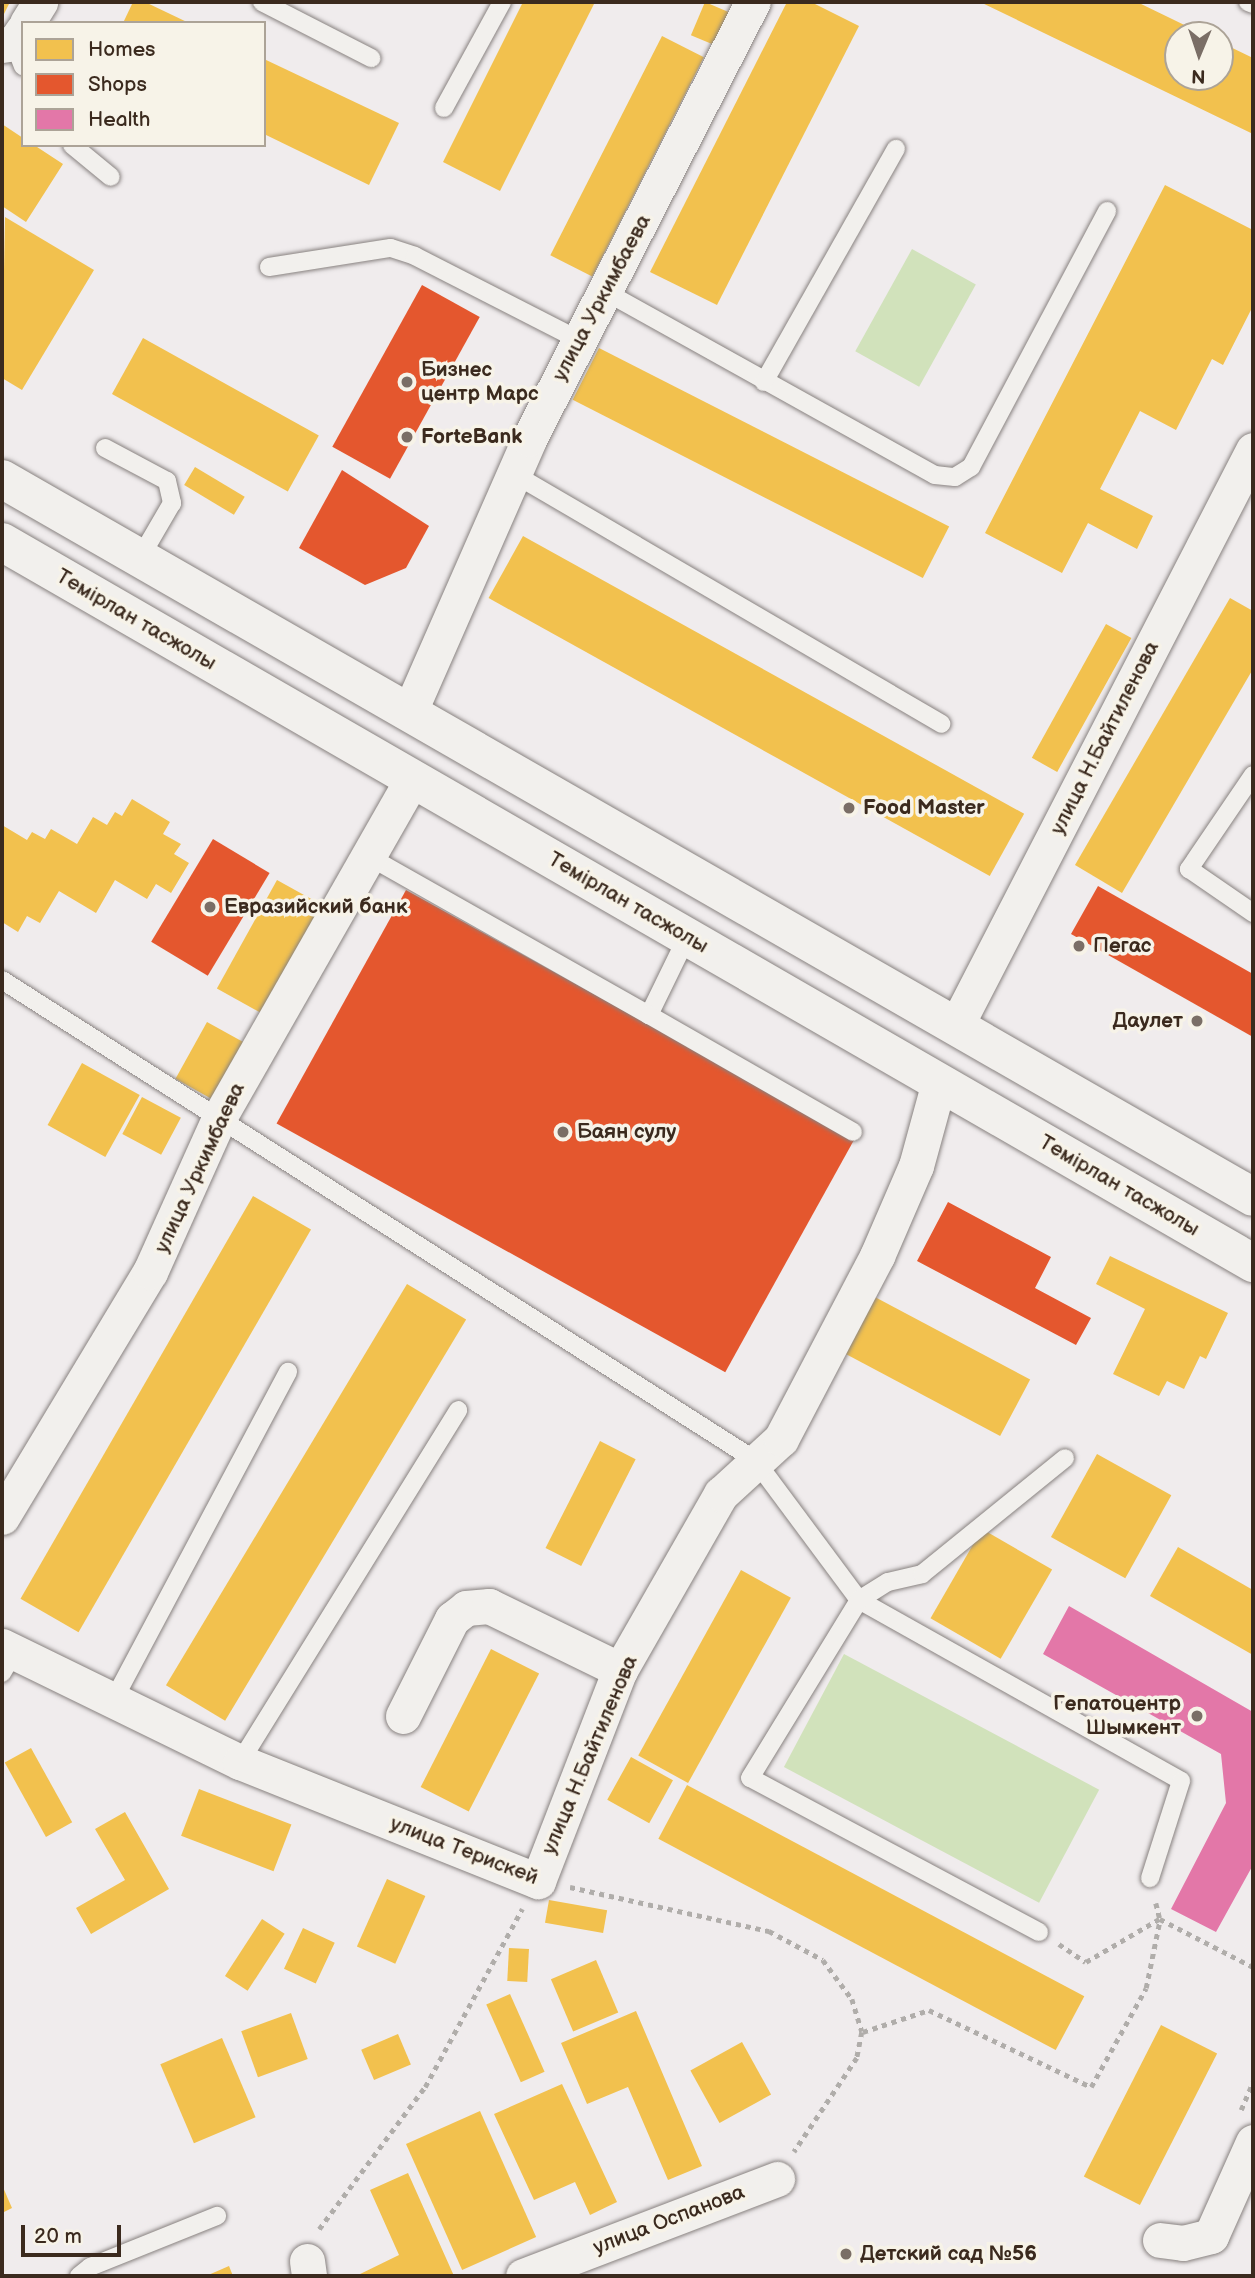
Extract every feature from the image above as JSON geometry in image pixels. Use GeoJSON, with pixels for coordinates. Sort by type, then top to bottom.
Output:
{"type":"FeatureCollection","features":[{"type":"Feature","properties":{"kind":"main road"},"geometry":{"type":"LineString","coordinates":[[2,479],[1253,1197]]}},
{"type":"Feature","properties":{"kind":"main road","name":"Темірлан тасжолы"},"geometry":{"type":"LineString","coordinates":[[2,542],[1253,1263]]}},
{"type":"Feature","properties":{"kind":"street"},"geometry":{"type":"LineString","coordinates":[[29,21],[40,2]]}},
{"type":"Feature","properties":{"kind":"street","name":"улица Уркимбаева"},"geometry":{"type":"LineString","coordinates":[[409,712],[514,474],[579,340],[753,2]]}},
{"type":"Feature","properties":{"kind":"street","name":"улица Н.Байтиленова"},"geometry":{"type":"LineString","coordinates":[[956,1026],[1253,450]]}},
{"type":"Feature","properties":{"kind":"street","name":"улица Уркимбаева"},"geometry":{"type":"LineString","coordinates":[[2,1517],[11,1480],[150,1272],[220,1116],[412,779]]}},
{"type":"Feature","properties":{"kind":"street","name":"улица Н.Байтиленова"},"geometry":{"type":"LineString","coordinates":[[538,1881],[620,1670],[721,1494],[781,1438],[877,1256],[916,1166],[939,1082]]}},
{"type":"Feature","properties":{"kind":"street"},"geometry":{"type":"LineString","coordinates":[[403,1716],[452,1619],[466,1608],[489,1606],[620,1670]]}},
{"type":"Feature","properties":{"kind":"street","name":"улица Терискей"},"geometry":{"type":"LineString","coordinates":[[6,1657],[113,1701],[240,1762],[538,1881]]}},
{"type":"Feature","properties":{"kind":"street"},"geometry":{"type":"LineString","coordinates":[[1160,2240],[1183,2243],[1211,2236],[1253,2142]]}},
{"type":"Feature","properties":{"kind":"street","name":"улица Оспанова"},"geometry":{"type":"LineString","coordinates":[[523,2276],[777,2179]]}},
{"type":"Feature","properties":{"kind":"lane"},"geometry":{"type":"LineString","coordinates":[[262,2],[371,58]]}},
{"type":"Feature","properties":{"kind":"lane"},"geometry":{"type":"LineString","coordinates":[[444,108],[502,2]]}},
{"type":"Feature","properties":{"kind":"lane"},"geometry":{"type":"LineString","coordinates":[[1248,2],[1253,4]]}},
{"type":"Feature","properties":{"kind":"lane"},"geometry":{"type":"LineString","coordinates":[[74,147],[111,177]]}},
{"type":"Feature","properties":{"kind":"lane"},"geometry":{"type":"LineString","coordinates":[[764,383],[896,149]]}},
{"type":"Feature","properties":{"kind":"lane"},"geometry":{"type":"LineString","coordinates":[[606,292],[764,383],[935,475],[955,477],[971,467],[1107,211]]}},
{"type":"Feature","properties":{"kind":"lane"},"geometry":{"type":"LineString","coordinates":[[269,267],[391,248],[415,256],[579,340]]}},
{"type":"Feature","properties":{"kind":"lane"},"geometry":{"type":"LineString","coordinates":[[105,448],[167,481],[172,503],[140,558]]}},
{"type":"Feature","properties":{"kind":"lane"},"geometry":{"type":"LineString","coordinates":[[514,474],[941,724]]}},
{"type":"Feature","properties":{"kind":"lane"},"geometry":{"type":"LineString","coordinates":[[1253,775],[1189,869],[1253,913]]}},
{"type":"Feature","properties":{"kind":"lane"},"geometry":{"type":"LineString","coordinates":[[369,856],[853,1132]]}},
{"type":"Feature","properties":{"kind":"lane"},"geometry":{"type":"LineString","coordinates":[[649,1014],[687,937]]}},
{"type":"Feature","properties":{"kind":"lane"},"geometry":{"type":"LineString","coordinates":[[4,986],[220,1116],[755,1460],[859,1600],[1181,1781],[1150,1878]]}},
{"type":"Feature","properties":{"kind":"lane"},"geometry":{"type":"LineString","coordinates":[[113,1701],[288,1372]]}},
{"type":"Feature","properties":{"kind":"lane"},"geometry":{"type":"LineString","coordinates":[[240,1762],[458,1410]]}},
{"type":"Feature","properties":{"kind":"lane"},"geometry":{"type":"LineString","coordinates":[[1039,1932],[750,1778],[859,1600],[888,1582],[922,1574],[1065,1458]]}},
{"type":"Feature","properties":{"kind":"lane"},"geometry":{"type":"LineString","coordinates":[[79,2276],[90,2267],[217,2216]]}},
{"type":"Feature","properties":{"kind":"path"},"geometry":{"type":"LineString","coordinates":[[777,2179],[857,2058],[862,2032],[929,2010],[1091,2087],[1146,1988],[1160,1919],[1150,1878]]}},
{"type":"Feature","properties":{"kind":"path","name":"улица Терискей"},"geometry":{"type":"LineString","coordinates":[[538,1881],[769,1931],[823,1960],[852,1999],[862,2032]]}},
{"type":"Feature","properties":{"kind":"path","name":"улица Н.Байтиленова"},"geometry":{"type":"LineString","coordinates":[[308,2269],[315,2234],[425,2087],[538,1881]]}},
{"type":"Feature","properties":{"kind":"path"},"geometry":{"type":"LineString","coordinates":[[1039,1932],[1086,1962],[1160,1919]]}},
{"type":"Feature","properties":{"kind":"path"},"geometry":{"type":"LineString","coordinates":[[1160,1919],[1253,1967]]}},
{"type":"Feature","properties":{"kind":"green space"},"geometry":{"type":"Polygon","coordinates":[[[912,249],[976,284],[919,387],[855,351],[912,249]]]}},
{"type":"Feature","properties":{"kind":"green space"},"geometry":{"type":"Polygon","coordinates":[[[844,1654],[1099,1790],[1039,1903],[784,1767],[844,1654]]]}},
{"type":"Feature","properties":{"kind":"building: Homes"},"geometry":{"type":"Polygon","coordinates":[[[2,2],[10,2],[2,18],[2,2]]]}},
{"type":"Feature","properties":{"kind":"building: Homes"},"geometry":{"type":"Polygon","coordinates":[[[133,2],[145,2],[185,21],[124,21],[133,2]]]}},
{"type":"Feature","properties":{"kind":"building: Homes"},"geometry":{"type":"Polygon","coordinates":[[[523,2],[595,2],[500,191],[443,162],[523,2]]]}},
{"type":"Feature","properties":{"kind":"building: Homes"},"geometry":{"type":"Polygon","coordinates":[[[705,2],[731,13],[717,46],[691,35],[705,2]]]}},
{"type":"Feature","properties":{"kind":"building: Homes"},"geometry":{"type":"Polygon","coordinates":[[[787,2],[811,2],[859,26],[717,305],[650,272],[787,2]]]}},
{"type":"Feature","properties":{"kind":"building: Homes"},"geometry":{"type":"Polygon","coordinates":[[[980,2],[1137,2],[1176,21],[1164,21],[1164,91],[980,2]]]}},
{"type":"Feature","properties":{"kind":"building: Homes"},"geometry":{"type":"Polygon","coordinates":[[[662,36],[704,57],[592,277],[550,255],[662,36]]]}},
{"type":"Feature","properties":{"kind":"building: Homes"},"geometry":{"type":"Polygon","coordinates":[[[1234,49],[1253,58],[1253,134],[1164,91],[1234,91],[1234,49]]]}},
{"type":"Feature","properties":{"kind":"building: Homes"},"geometry":{"type":"Polygon","coordinates":[[[266,60],[399,123],[369,185],[266,135],[266,60]]]}},
{"type":"Feature","properties":{"kind":"building: Homes"},"geometry":{"type":"Polygon","coordinates":[[[2,124],[21,137],[21,147],[37,147],[63,164],[26,222],[2,206],[2,124]]]}},
{"type":"Feature","properties":{"kind":"building: Homes"},"geometry":{"type":"Polygon","coordinates":[[[1165,185],[1253,230],[1253,306],[1223,365],[1212,359],[1176,430],[1140,411],[1100,489],[1153,516],[1137,549],[1088,523],[1062,573],[985,533],[1165,185]]]}},
{"type":"Feature","properties":{"kind":"building: Homes"},"geometry":{"type":"Polygon","coordinates":[[[5,217],[94,270],[22,390],[2,378],[5,217]]]}},
{"type":"Feature","properties":{"kind":"building: Homes"},"geometry":{"type":"Polygon","coordinates":[[[143,338],[319,435],[288,491],[112,394],[143,338]]]}},
{"type":"Feature","properties":{"kind":"building: Homes"},"geometry":{"type":"Polygon","coordinates":[[[599,348],[949,526],[923,578],[573,400],[599,348]]]}},
{"type":"Feature","properties":{"kind":"building: Homes"},"geometry":{"type":"Polygon","coordinates":[[[195,467],[245,497],[234,515],[184,485],[195,467]]]}},
{"type":"Feature","properties":{"kind":"building: Homes"},"geometry":{"type":"Polygon","coordinates":[[[523,536],[1024,814],[990,876],[489,598],[523,536]]]}},
{"type":"Feature","properties":{"kind":"building: Homes"},"geometry":{"type":"Polygon","coordinates":[[[1230,598],[1253,611],[1253,669],[1122,893],[1075,865],[1230,598]]]}},
{"type":"Feature","properties":{"kind":"building: Homes"},"geometry":{"type":"Polygon","coordinates":[[[1106,624],[1131,638],[1057,772],[1032,758],[1106,624]]]}},
{"type":"Feature","properties":{"kind":"building: Homes"},"geometry":{"type":"Polygon","coordinates":[[[132,799],[170,822],[163,834],[181,844],[174,854],[189,863],[171,893],[156,884],[147,899],[115,880],[96,913],[59,891],[40,923],[27,916],[18,932],[2,922],[2,825],[27,840],[32,832],[45,839],[51,829],[77,844],[93,817],[107,825],[115,812],[122,816],[132,799]]]}},
{"type":"Feature","properties":{"kind":"building: Homes"},"geometry":{"type":"Polygon","coordinates":[[[277,880],[322,905],[261,1013],[217,988],[277,880]]]}},
{"type":"Feature","properties":{"kind":"building: Homes"},"geometry":{"type":"Polygon","coordinates":[[[207,1022],[246,1044],[215,1101],[175,1079],[207,1022]]]}},
{"type":"Feature","properties":{"kind":"building: Homes"},"geometry":{"type":"Polygon","coordinates":[[[82,1063],[140,1095],[105,1157],[48,1125],[82,1063]]]}},
{"type":"Feature","properties":{"kind":"building: Homes"},"geometry":{"type":"Polygon","coordinates":[[[142,1097],[181,1118],[161,1155],[122,1134],[142,1097]]]}},
{"type":"Feature","properties":{"kind":"building: Homes"},"geometry":{"type":"Polygon","coordinates":[[[253,1196],[311,1230],[79,1632],[20,1599],[253,1196]]]}},
{"type":"Feature","properties":{"kind":"building: Homes"},"geometry":{"type":"Polygon","coordinates":[[[1110,1256],[1228,1313],[1206,1359],[1200,1356],[1184,1389],[1167,1381],[1159,1396],[1113,1374],[1145,1309],[1096,1284],[1110,1256]]]}},
{"type":"Feature","properties":{"kind":"building: Homes"},"geometry":{"type":"Polygon","coordinates":[[[407,1284],[466,1320],[225,1721],[166,1685],[407,1284]]]}},
{"type":"Feature","properties":{"kind":"building: Homes"},"geometry":{"type":"Polygon","coordinates":[[[873,1296],[1030,1380],[1000,1436],[843,1353],[873,1296]]]}},
{"type":"Feature","properties":{"kind":"building: Homes"},"geometry":{"type":"Polygon","coordinates":[[[600,1441],[636,1459],[581,1566],[546,1548],[600,1441]]]}},
{"type":"Feature","properties":{"kind":"building: Homes"},"geometry":{"type":"Polygon","coordinates":[[[1097,1454],[1171,1495],[1125,1578],[1051,1537],[1097,1454]]]}},
{"type":"Feature","properties":{"kind":"building: Homes"},"geometry":{"type":"Polygon","coordinates":[[[982,1529],[1052,1569],[1001,1659],[930,1618],[982,1529]]]}},
{"type":"Feature","properties":{"kind":"building: Homes"},"geometry":{"type":"Polygon","coordinates":[[[1178,1547],[1253,1590],[1253,1655],[1150,1596],[1178,1547]]]}},
{"type":"Feature","properties":{"kind":"building: Homes"},"geometry":{"type":"Polygon","coordinates":[[[741,1570],[791,1598],[688,1783],[638,1755],[741,1570]]]}},
{"type":"Feature","properties":{"kind":"building: Homes"},"geometry":{"type":"Polygon","coordinates":[[[491,1649],[539,1674],[469,1812],[421,1787],[491,1649]]]}},
{"type":"Feature","properties":{"kind":"building: Homes"},"geometry":{"type":"Polygon","coordinates":[[[31,1748],[72,1822],[46,1837],[5,1763],[31,1748]]]}},
{"type":"Feature","properties":{"kind":"building: Homes"},"geometry":{"type":"Polygon","coordinates":[[[631,1757],[673,1780],[649,1823],[607,1800],[631,1757]]]}},
{"type":"Feature","properties":{"kind":"building: Homes"},"geometry":{"type":"Polygon","coordinates":[[[687,1785],[1084,1996],[1056,2050],[658,1839],[687,1785]]]}},
{"type":"Feature","properties":{"kind":"building: Homes"},"geometry":{"type":"Polygon","coordinates":[[[199,1789],[291,1824],[274,1871],[181,1836],[199,1789]]]}},
{"type":"Feature","properties":{"kind":"building: Homes"},"geometry":{"type":"Polygon","coordinates":[[[125,1812],[169,1889],[91,1934],[76,1908],[125,1880],[95,1829],[125,1812]]]}},
{"type":"Feature","properties":{"kind":"building: Homes"},"geometry":{"type":"Polygon","coordinates":[[[387,1879],[425,1896],[395,1964],[357,1947],[387,1879]]]}},
{"type":"Feature","properties":{"kind":"building: Homes"},"geometry":{"type":"Polygon","coordinates":[[[549,1900],[607,1910],[603,1933],[545,1923],[549,1900]]]}},
{"type":"Feature","properties":{"kind":"building: Homes"},"geometry":{"type":"Polygon","coordinates":[[[262,1919],[285,1934],[248,1991],[225,1976],[262,1919]]]}},
{"type":"Feature","properties":{"kind":"building: Homes"},"geometry":{"type":"Polygon","coordinates":[[[303,1928],[335,1943],[316,1984],[284,1969],[303,1928]]]}},
{"type":"Feature","properties":{"kind":"building: Homes"},"geometry":{"type":"Polygon","coordinates":[[[509,1948],[529,1949],[527,1982],[507,1981],[509,1948]]]}},
{"type":"Feature","properties":{"kind":"building: Homes"},"geometry":{"type":"Polygon","coordinates":[[[596,1960],[618,2012],[573,2032],[551,1979],[596,1960]]]}},
{"type":"Feature","properties":{"kind":"building: Homes"},"geometry":{"type":"Polygon","coordinates":[[[510,1994],[545,2072],[521,2082],[486,2005],[510,1994]]]}},
{"type":"Feature","properties":{"kind":"building: Homes"},"geometry":{"type":"Polygon","coordinates":[[[636,2011],[702,2166],[668,2180],[628,2087],[587,2104],[561,2043],[636,2011]]]}},
{"type":"Feature","properties":{"kind":"building: Homes"},"geometry":{"type":"Polygon","coordinates":[[[291,2013],[308,2059],[258,2077],[241,2031],[291,2013]]]}},
{"type":"Feature","properties":{"kind":"building: Homes"},"geometry":{"type":"Polygon","coordinates":[[[1161,2025],[1217,2054],[1140,2205],[1084,2176],[1161,2025]]]}},
{"type":"Feature","properties":{"kind":"building: Homes"},"geometry":{"type":"Polygon","coordinates":[[[398,2034],[411,2064],[374,2080],[361,2050],[398,2034]]]}},
{"type":"Feature","properties":{"kind":"building: Homes"},"geometry":{"type":"Polygon","coordinates":[[[222,2038],[256,2117],[194,2143],[160,2064],[222,2038]]]}},
{"type":"Feature","properties":{"kind":"building: Homes"},"geometry":{"type":"Polygon","coordinates":[[[742,2042],[771,2094],[719,2123],[690,2071],[742,2042]]]}},
{"type":"Feature","properties":{"kind":"building: Homes"},"geometry":{"type":"Polygon","coordinates":[[[562,2084],[617,2202],[590,2215],[575,2182],[534,2200],[494,2114],[562,2084]]]}},
{"type":"Feature","properties":{"kind":"building: Homes"},"geometry":{"type":"Polygon","coordinates":[[[480,2111],[536,2237],[462,2270],[406,2144],[480,2111]]]}},
{"type":"Feature","properties":{"kind":"building: Homes"},"geometry":{"type":"Polygon","coordinates":[[[408,2173],[454,2276],[356,2276],[399,2255],[370,2190],[408,2173]]]}},
{"type":"Feature","properties":{"kind":"building: Homes"},"geometry":{"type":"Polygon","coordinates":[[[2,2185],[12,2208],[2,2213],[2,2185]]]}},
{"type":"Feature","properties":{"kind":"building: Homes"},"geometry":{"type":"Polygon","coordinates":[[[229,2266],[233,2276],[206,2276],[229,2266]]]}},
{"type":"Feature","properties":{"kind":"building: Shops","name":"Бизнес центр Марс"},"geometry":{"type":"Polygon","coordinates":[[[422,285],[480,317],[390,479],[332,447],[422,285]]]}},
{"type":"Feature","properties":{"kind":"building: Shops"},"geometry":{"type":"Polygon","coordinates":[[[342,470],[429,526],[406,568],[365,585],[299,548],[342,470]]]}},
{"type":"Feature","properties":{"kind":"building: Shops","name":"Евразийский банк"},"geometry":{"type":"Polygon","coordinates":[[[213,839],[270,873],[208,976],[151,942],[213,839]]]}},
{"type":"Feature","properties":{"kind":"building: Shops"},"geometry":{"type":"Polygon","coordinates":[[[1098,886],[1253,974],[1253,1037],[1071,934],[1098,886]]]}},
{"type":"Feature","properties":{"kind":"building: Shops","name":"Баян сулу"},"geometry":{"type":"Polygon","coordinates":[[[406,890],[855,1139],[725,1372],[277,1124],[406,890]]]}},
{"type":"Feature","properties":{"kind":"building: Shops"},"geometry":{"type":"Polygon","coordinates":[[[948,1202],[1051,1257],[1035,1288],[1091,1318],[1076,1345],[917,1261],[948,1202]]]}},
{"type":"Feature","properties":{"kind":"building: Health"},"geometry":{"type":"Polygon","coordinates":[[[1069,1606],[1253,1712],[1253,1865],[1216,1932],[1171,1909],[1226,1803],[1221,1754],[1043,1654],[1069,1606]]]}},
{"type":"Feature","properties":{"kind":"place","name":"Бизнес центр Марс"},"geometry":{"type":"Point","coordinates":[407,382]}},
{"type":"Feature","properties":{"kind":"place","name":"ForteBank"},"geometry":{"type":"Point","coordinates":[407,437]}},
{"type":"Feature","properties":{"kind":"place","name":"Food Master"},"geometry":{"type":"Point","coordinates":[849,808]}},
{"type":"Feature","properties":{"kind":"place","name":"Евразийский банк"},"geometry":{"type":"Point","coordinates":[210,907]}},
{"type":"Feature","properties":{"kind":"place","name":"Пегас"},"geometry":{"type":"Point","coordinates":[1079,946]}},
{"type":"Feature","properties":{"kind":"place","name":"Даулет"},"geometry":{"type":"Point","coordinates":[1197,1021]}},
{"type":"Feature","properties":{"kind":"place","name":"Баян сулу"},"geometry":{"type":"Point","coordinates":[563,1132]}},
{"type":"Feature","properties":{"kind":"place","name":"Гепатоцентр Шымкент"},"geometry":{"type":"Point","coordinates":[1197,1716]}},
{"type":"Feature","properties":{"kind":"place","name":"Детский сад №56"},"geometry":{"type":"Point","coordinates":[846,2254]}}]}
